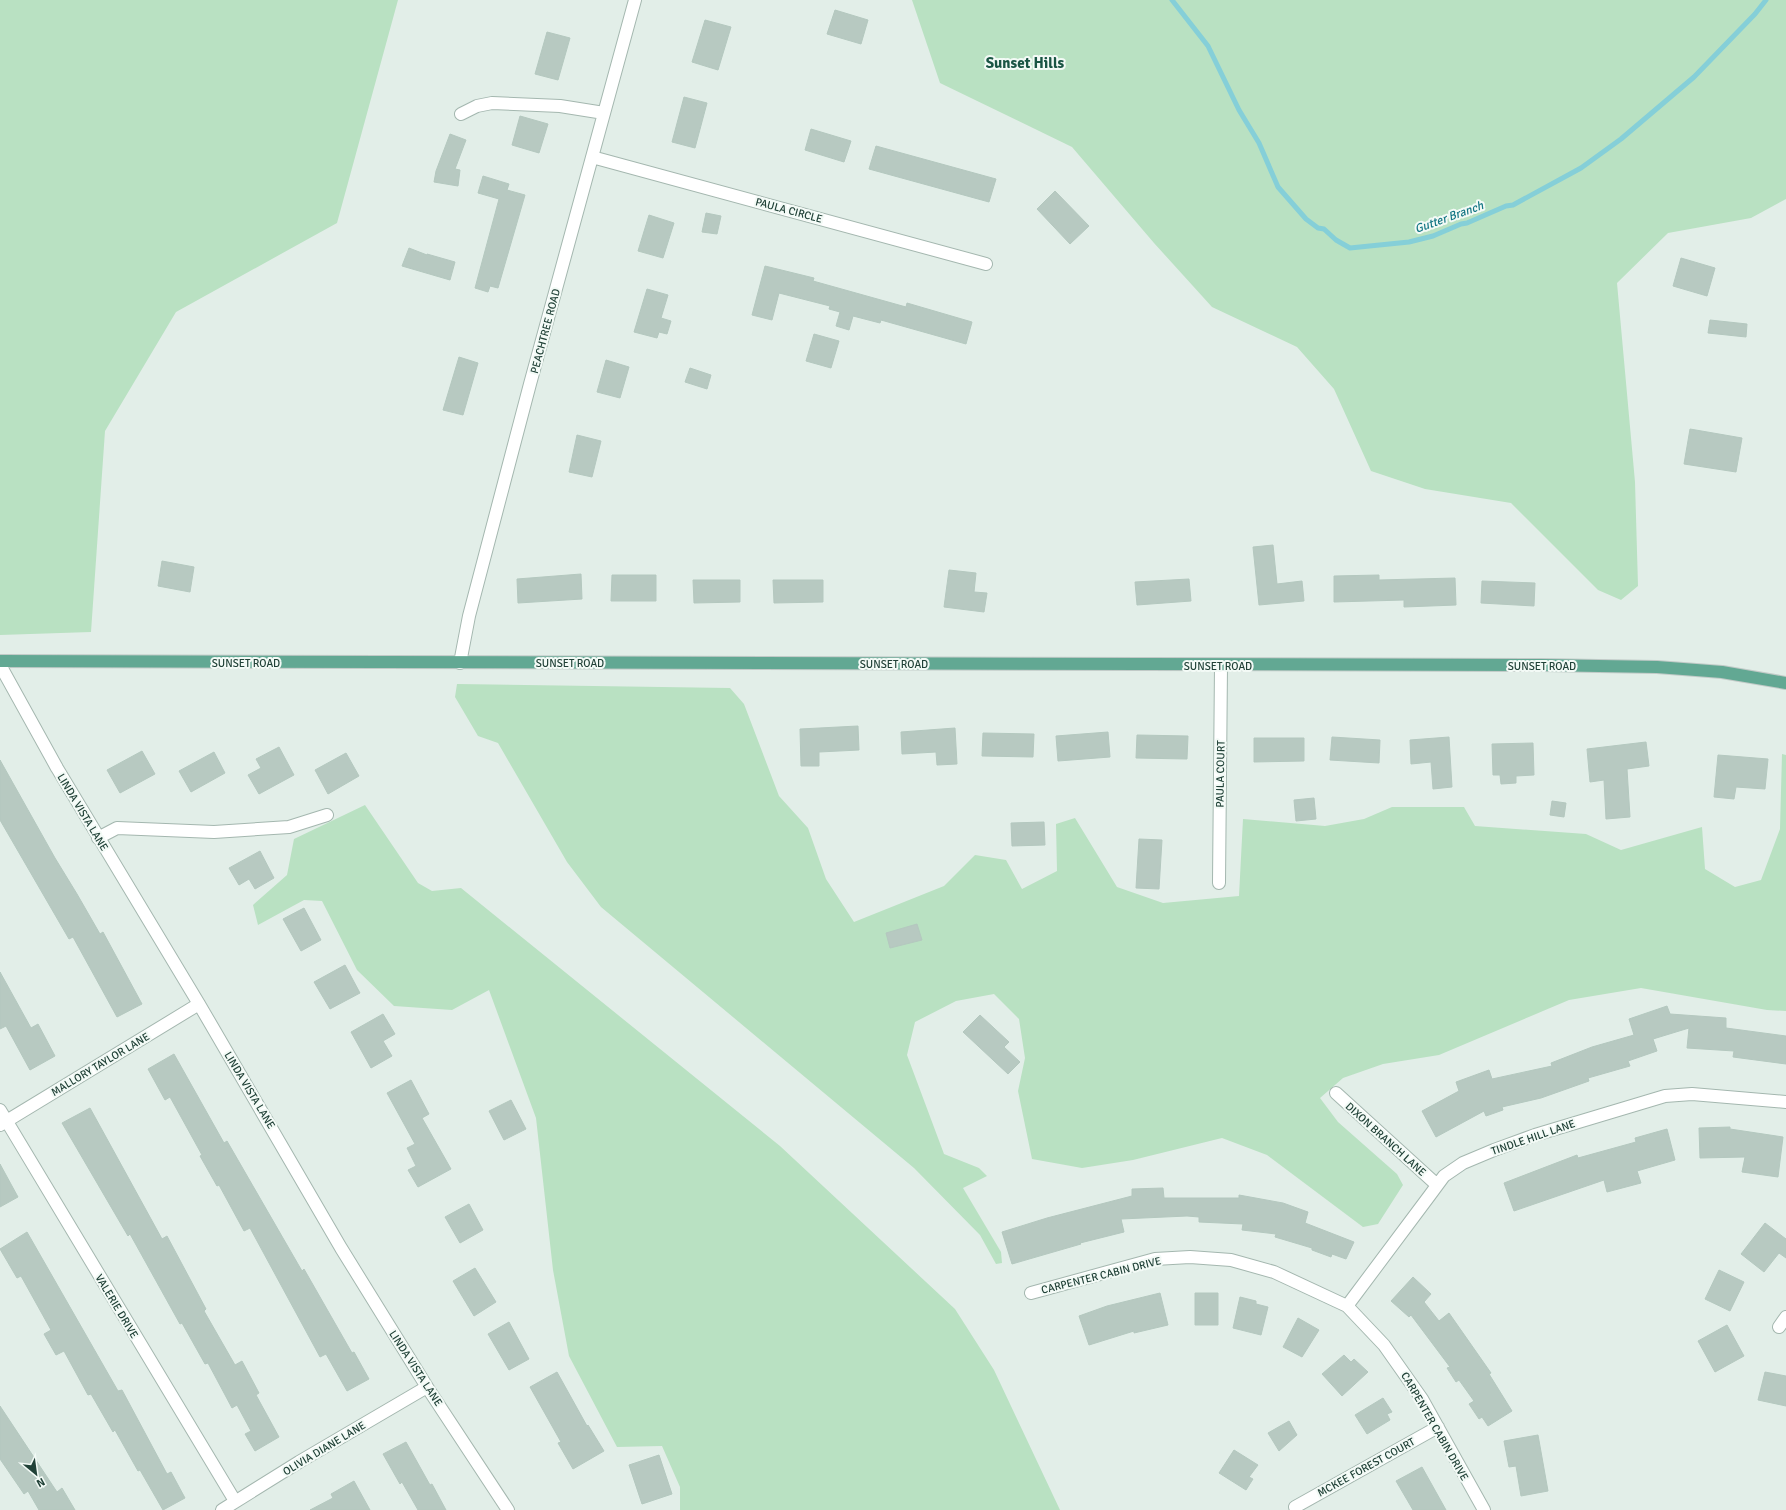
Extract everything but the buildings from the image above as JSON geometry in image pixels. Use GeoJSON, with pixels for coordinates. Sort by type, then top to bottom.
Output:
{"type":"FeatureCollection","features":[{"type":"Feature","properties":{"kind":"main road","name":"SUNSET ROAD"},"geometry":{"type":"LineString","coordinates":[[0,661],[1657,667],[1722,672],[1786,682]]}},
{"type":"Feature","properties":{"kind":"street","name":"PEACHTREE ROAD"},"geometry":{"type":"LineString","coordinates":[[460,663],[469,616],[635,0]]}},
{"type":"Feature","properties":{"kind":"street"},"geometry":{"type":"LineString","coordinates":[[461,114],[477,106],[492,103],[560,106],[604,113]]}},
{"type":"Feature","properties":{"kind":"street","name":"PAULA CIRCLE"},"geometry":{"type":"LineString","coordinates":[[592,157],[986,264]]}},
{"type":"Feature","properties":{"kind":"street","name":"LINDA VISTA LANE"},"geometry":{"type":"LineString","coordinates":[[0,664],[46,749],[275,1131],[341,1248],[427,1387],[508,1510]]}},
{"type":"Feature","properties":{"kind":"street","name":"PAULA COURT"},"geometry":{"type":"LineString","coordinates":[[1218,883],[1222,666]]}},
{"type":"Feature","properties":{"kind":"street"},"geometry":{"type":"LineString","coordinates":[[98,838],[117,828],[214,832],[289,827],[327,815]]}},
{"type":"Feature","properties":{"kind":"street","name":"MALLORY TAYLOR LANE"},"geometry":{"type":"LineString","coordinates":[[3,1123],[199,1004]]}},
{"type":"Feature","properties":{"kind":"street","name":"DIXON BRANCH LANE"},"geometry":{"type":"LineString","coordinates":[[1336,1093],[1437,1185]]}},
{"type":"Feature","properties":{"kind":"street","name":"TINDLE HILL LANE"},"geometry":{"type":"LineString","coordinates":[[1348,1306],[1444,1176],[1463,1163],[1494,1150],[1613,1110],[1665,1096],[1692,1094],[1786,1102]]}},
{"type":"Feature","properties":{"kind":"street","name":"VALERIE DRIVE"},"geometry":{"type":"LineString","coordinates":[[0,1110],[3,1123],[234,1501]]}},
{"type":"Feature","properties":{"kind":"street","name":"CARPENTER CABIN DRIVE"},"geometry":{"type":"LineString","coordinates":[[1031,1293],[1155,1259],[1190,1257],[1231,1260],[1274,1272],[1348,1306],[1384,1345],[1422,1399],[1484,1510]]}},
{"type":"Feature","properties":{"kind":"street"},"geometry":{"type":"LineString","coordinates":[[1779,1328],[1786,1317]]}},
{"type":"Feature","properties":{"kind":"street","name":"OLIVIA DIANE LANE"},"geometry":{"type":"LineString","coordinates":[[222,1510],[234,1501],[427,1387]]}},
{"type":"Feature","properties":{"kind":"street","name":"MCKEE FOREST COURT"},"geometry":{"type":"LineString","coordinates":[[1295,1507],[1438,1427]]}},
{"type":"Feature","properties":{"kind":"green space"},"geometry":{"type":"Polygon","coordinates":[[[0,0],[398,0],[337,223],[176,312],[105,431],[91,632],[0,635],[0,0]]]}},
{"type":"Feature","properties":{"kind":"green space"},"geometry":{"type":"Polygon","coordinates":[[[912,0],[1786,0],[1786,199],[1751,218],[1668,233],[1617,283],[1635,482],[1638,586],[1621,600],[1598,590],[1511,503],[1425,489],[1371,471],[1334,389],[1297,347],[1212,307],[1154,243],[1072,147],[940,83],[912,0]]]}},
{"type":"Feature","properties":{"kind":"green space"},"geometry":{"type":"Polygon","coordinates":[[[457,684],[730,688],[744,704],[779,796],[808,828],[826,879],[854,922],[944,886],[975,855],[1006,860],[1022,889],[1057,871],[1056,824],[1075,818],[1117,887],[1163,903],[1239,896],[1243,819],[1325,826],[1364,819],[1392,807],[1464,807],[1475,826],[1586,834],[1621,850],[1702,827],[1705,869],[1735,887],[1761,880],[1780,829],[1782,754],[1786,755],[1786,1011],[1767,1010],[1641,988],[1569,1000],[1439,1055],[1383,1064],[1343,1078],[1320,1098],[1338,1122],[1397,1174],[1403,1185],[1378,1224],[1363,1227],[1267,1155],[1222,1138],[1133,1160],[1082,1168],[1032,1159],[1018,1091],[1025,1058],[1019,1019],[994,994],[956,1001],[915,1022],[907,1055],[944,1154],[979,1168],[987,1176],[963,1188],[1001,1252],[1002,1263],[996,1264],[980,1235],[914,1168],[601,907],[567,862],[498,743],[478,736],[455,697],[457,684]]]}},
{"type":"Feature","properties":{"kind":"green space"},"geometry":{"type":"Polygon","coordinates":[[[365,805],[418,883],[432,891],[461,888],[780,1146],[955,1309],[994,1370],[1060,1510],[680,1510],[680,1487],[662,1446],[617,1447],[569,1356],[553,1270],[536,1118],[489,990],[452,1010],[394,1006],[357,970],[322,901],[304,900],[258,925],[253,905],[287,875],[294,839],[365,805]]]}},
{"type":"Feature","properties":{"kind":"waterway","name":"Gutter Branch"},"geometry":{"type":"LineString","coordinates":[[1172,0],[1208,46],[1239,110],[1259,143],[1278,187],[1306,219],[1318,228],[1324,229],[1336,240],[1350,248],[1409,242],[1433,236],[1506,206],[1513,205],[1581,168],[1621,139],[1694,77],[1755,14],[1766,0]]}},
{"type":"Feature","properties":{"kind":"district","name":"Sunset Hills"},"geometry":{"type":"Point","coordinates":[1025,63]}}]}
